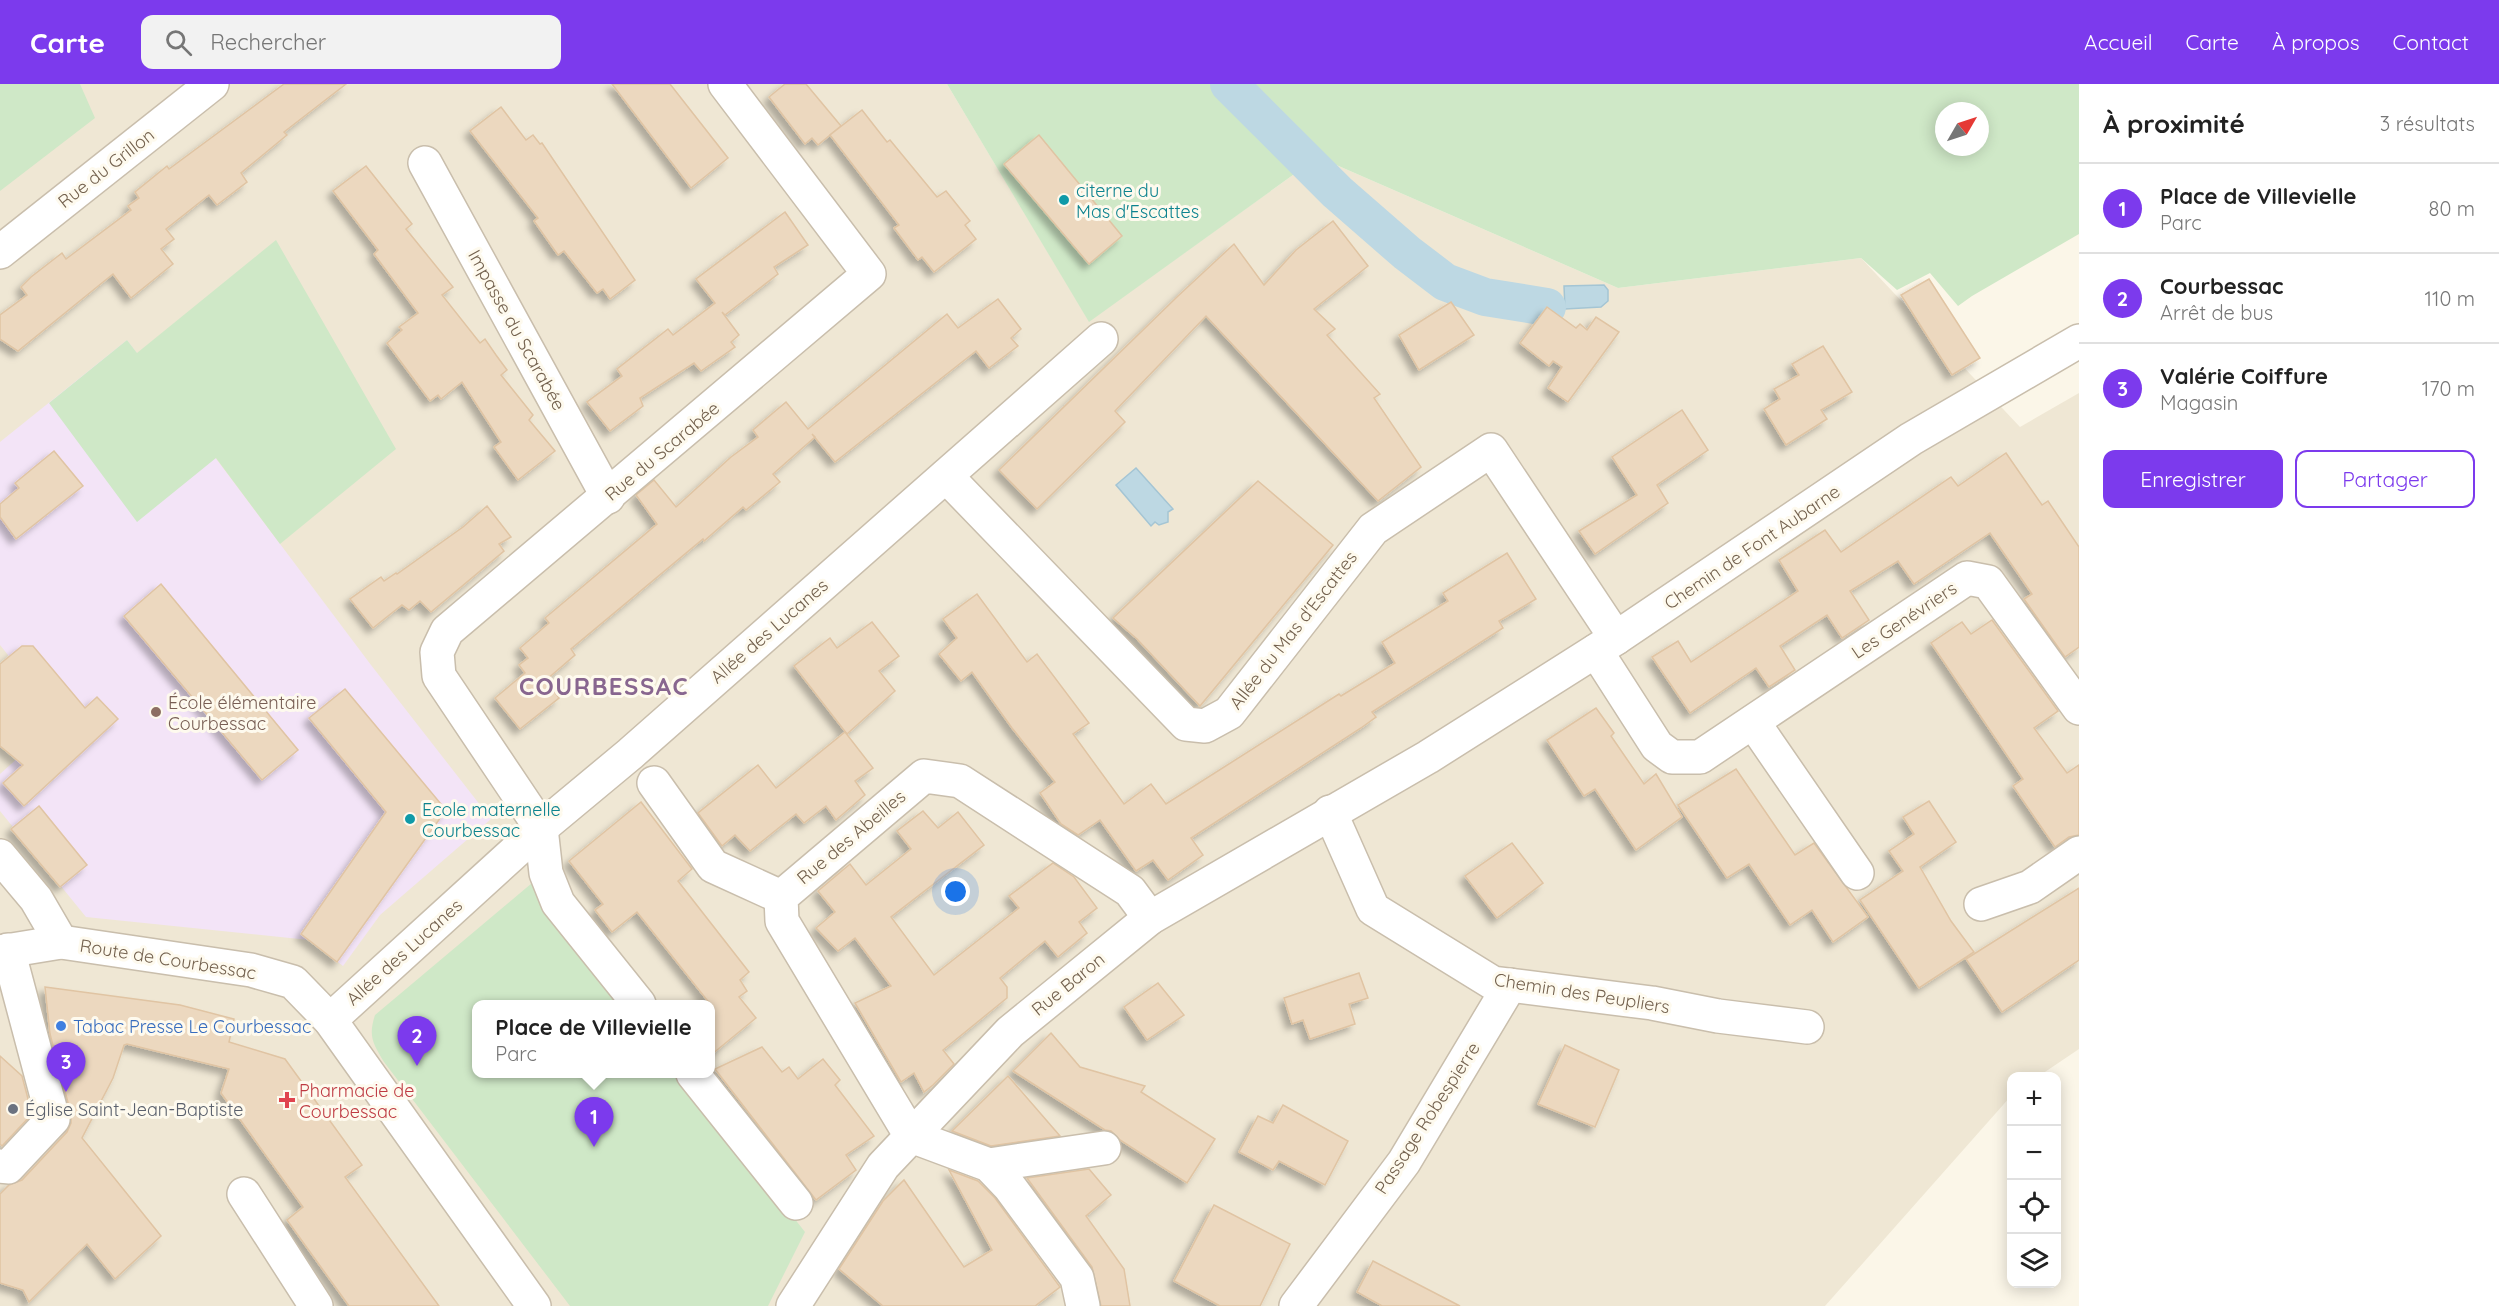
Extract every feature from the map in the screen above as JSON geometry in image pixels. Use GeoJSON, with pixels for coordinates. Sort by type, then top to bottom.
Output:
{"type":"FeatureCollection","features":[{"type":"Feature","properties":{"kind":"street","name":"Rue du Grillon"},"geometry":{"type":"LineString","coordinates":[[0,252],[212,84]]}},
{"type":"Feature","properties":{"kind":"street","name":"Rue du Scarabée"},"geometry":{"type":"LineString","coordinates":[[541,828],[439,676],[437,651],[447,631],[870,274],[725,84]]}},
{"type":"Feature","properties":{"kind":"street","name":"Impasse du Scarabée"},"geometry":{"type":"LineString","coordinates":[[426,163],[608,497]]}},
{"type":"Feature","properties":{"kind":"street","name":"Allée des Lucanes"},"geometry":{"type":"LineString","coordinates":[[330,1020],[541,828],[630,754],[1101,339]]}},
{"type":"Feature","properties":{"kind":"street","name":"Chemin de Font Aubarne"},"geometry":{"type":"LineString","coordinates":[[1428,757],[1606,645],[1911,439],[2079,342]]}},
{"type":"Feature","properties":{"kind":"street","name":"Allée du Mas d'Escattes"},"geometry":{"type":"LineString","coordinates":[[946,476],[1186,724],[1205,726],[1229,713],[1373,529],[1491,450],[1606,645]]}},
{"type":"Feature","properties":{"kind":"street","name":"Les Genévriers"},"geometry":{"type":"LineString","coordinates":[[1606,645],[1657,746],[1672,757],[1700,757],[1967,578],[1988,582],[2079,708]]}},
{"type":"Feature","properties":{"kind":"street"},"geometry":{"type":"LineString","coordinates":[[1753,722],[1857,873]]}},
{"type":"Feature","properties":{"kind":"street","name":"Rue Baron"},"geometry":{"type":"LineString","coordinates":[[793,1306],[883,1166],[1010,1032],[1150,918],[1428,757]]}},
{"type":"Feature","properties":{"kind":"street","name":"Rue des Abeilles"},"geometry":{"type":"LineString","coordinates":[[911,1136],[782,921],[781,897],[924,776],[960,782],[1130,891],[1150,918]]}},
{"type":"Feature","properties":{"kind":"street"},"geometry":{"type":"LineString","coordinates":[[654,783],[713,866],[781,897]]}},
{"type":"Feature","properties":{"kind":"street","name":"Chemin des Peupliers"},"geometry":{"type":"LineString","coordinates":[[1330,812],[1374,909],[1493,983],[1652,1003],[1718,1016],[1807,1027]]}},
{"type":"Feature","properties":{"kind":"street"},"geometry":{"type":"LineString","coordinates":[[541,828],[546,873],[558,903],[635,1000]]}},
{"type":"Feature","properties":{"kind":"street"},"geometry":{"type":"LineString","coordinates":[[1981,904],[2030,887],[2079,853]]}},
{"type":"Feature","properties":{"kind":"street"},"geometry":{"type":"LineString","coordinates":[[0,856],[36,899],[61,942]]}},
{"type":"Feature","properties":{"kind":"street","name":"Route de Courbessac"},"geometry":{"type":"LineString","coordinates":[[4,951],[61,942],[251,970],[293,982],[330,1020],[534,1306]]}},
{"type":"Feature","properties":{"kind":"street"},"geometry":{"type":"LineString","coordinates":[[0,1166],[8,1167],[53,1119],[4,951]]}},
{"type":"Feature","properties":{"kind":"street","name":"Passage Robespierre"},"geometry":{"type":"LineString","coordinates":[[1296,1306],[1404,1162],[1510,985]]}},
{"type":"Feature","properties":{"kind":"street"},"geometry":{"type":"LineString","coordinates":[[696,1078],[796,1203]]}},
{"type":"Feature","properties":{"kind":"street"},"geometry":{"type":"LineString","coordinates":[[911,1136],[989,1165],[1009,1186],[1077,1278],[1083,1306]]}},
{"type":"Feature","properties":{"kind":"street"},"geometry":{"type":"LineString","coordinates":[[989,1165],[1104,1148]]}},
{"type":"Feature","properties":{"kind":"street"},"geometry":{"type":"LineString","coordinates":[[244,1194],[316,1306]]}},
{"type":"Feature","properties":{"kind":"shaded area"},"geometry":{"type":"Polygon","coordinates":[[[0,84],[947,84],[1089,321],[1318,157],[1618,288],[1861,258],[2020,427],[2079,393],[2079,1049],[2045,1072],[2007,1072],[2007,1101],[1825,1306],[0,1306],[0,84]]]}},
{"type":"Feature","properties":{"kind":"shaded area"},"geometry":{"type":"Polygon","coordinates":[[[127,340],[371,665],[491,819],[380,915],[343,966],[309,940],[86,917],[0,811],[0,774],[60,720],[0,645],[0,442],[127,340]]]}},
{"type":"Feature","properties":{"kind":"green space"},"geometry":{"type":"Polygon","coordinates":[[[0,84],[80,84],[95,118],[0,191],[0,84]]]}},
{"type":"Feature","properties":{"kind":"green space"},"geometry":{"type":"Polygon","coordinates":[[[947,84],[2079,84],[2079,234],[1958,306],[1930,273],[1897,290],[1861,258],[1618,288],[1318,157],[1089,322],[947,84]]]}},
{"type":"Feature","properties":{"kind":"green space"},"geometry":{"type":"Polygon","coordinates":[[[276,240],[396,449],[280,544],[216,458],[137,522],[49,403],[127,340],[137,353],[276,240]]]}},
{"type":"Feature","properties":{"kind":"green space"},"geometry":{"type":"Polygon","coordinates":[[[532,883],[624,1000],[472,1000],[472,1078],[684,1078],[805,1232],[768,1306],[570,1306],[384,1062],[372,1035],[375,1015],[532,883]]]}},
{"type":"Feature","properties":{"kind":"water"},"geometry":{"type":"Polygon","coordinates":[[[1604,285],[1608,290],[1608,301],[1601,307],[1565,309],[1564,286],[1604,285]]]}},
{"type":"Feature","properties":{"kind":"water"},"geometry":{"type":"Polygon","coordinates":[[[1136,468],[1173,509],[1168,512],[1168,522],[1159,525],[1155,522],[1151,526],[1116,485],[1136,468]]]}},
{"type":"Feature","properties":{"kind":"building"},"geometry":{"type":"Polygon","coordinates":[[[284,84],[346,84],[284,132],[287,135],[241,173],[247,182],[217,205],[209,195],[166,229],[174,239],[161,249],[173,264],[131,298],[113,274],[18,351],[0,339],[0,315],[27,295],[21,287],[31,277],[62,253],[66,259],[131,210],[128,206],[139,198],[135,192],[167,166],[169,169],[284,84]]]}},
{"type":"Feature","properties":{"kind":"building"},"geometry":{"type":"Polygon","coordinates":[[[612,84],[670,84],[728,158],[691,188],[612,84]]]}},
{"type":"Feature","properties":{"kind":"building"},"geometry":{"type":"Polygon","coordinates":[[[785,84],[806,84],[841,126],[818,145],[812,138],[805,144],[769,97],[785,84]]]}},
{"type":"Feature","properties":{"kind":"building"},"geometry":{"type":"Polygon","coordinates":[[[501,107],[526,140],[533,135],[540,144],[542,143],[635,280],[610,299],[603,289],[597,293],[564,251],[558,255],[534,221],[538,218],[470,131],[501,107]]]}},
{"type":"Feature","properties":{"kind":"building"},"geometry":{"type":"Polygon","coordinates":[[[862,110],[887,142],[890,140],[937,197],[946,191],[970,221],[965,225],[976,239],[934,272],[922,257],[918,260],[894,228],[899,225],[830,135],[862,110]]]}},
{"type":"Feature","properties":{"kind":"building","name":"citerne du Mas d'Escattes"},"geometry":{"type":"Polygon","coordinates":[[[1039,135],[1122,236],[1089,264],[1004,164],[1039,135]]]}},
{"type":"Feature","properties":{"kind":"building"},"geometry":{"type":"Polygon","coordinates":[[[366,166],[412,224],[406,229],[453,287],[442,295],[480,343],[485,339],[507,370],[501,375],[533,415],[529,420],[555,451],[518,480],[494,447],[501,442],[462,382],[441,399],[438,395],[430,401],[387,343],[402,330],[399,327],[418,313],[374,254],[378,250],[333,191],[366,166]]]}},
{"type":"Feature","properties":{"kind":"building"},"geometry":{"type":"Polygon","coordinates":[[[785,212],[808,245],[774,267],[778,274],[725,315],[722,312],[739,335],[731,342],[735,347],[701,371],[694,363],[640,398],[643,406],[610,431],[587,402],[622,376],[617,369],[668,329],[673,335],[715,303],[696,279],[785,212]]]}},
{"type":"Feature","properties":{"kind":"building"},"geometry":{"type":"Polygon","coordinates":[[[1333,221],[1368,266],[1314,309],[1335,329],[1327,335],[1380,394],[1374,398],[1421,467],[1378,501],[1206,316],[1115,411],[1125,422],[1037,509],[999,470],[1234,244],[1264,285],[1296,250],[1333,221]]]}},
{"type":"Feature","properties":{"kind":"building"},"geometry":{"type":"Polygon","coordinates":[[[1929,279],[1980,358],[1952,375],[1901,295],[1929,279]]]}},
{"type":"Feature","properties":{"kind":"building"},"geometry":{"type":"Polygon","coordinates":[[[998,299],[1021,329],[1011,338],[1018,346],[989,368],[976,351],[835,462],[815,437],[773,474],[780,482],[746,510],[743,507],[571,649],[575,655],[546,680],[559,698],[520,729],[495,698],[525,673],[519,665],[528,658],[520,648],[549,623],[545,618],[657,524],[636,495],[654,480],[676,507],[731,457],[758,437],[753,430],[786,402],[808,429],[947,314],[958,328],[998,299]]]}},
{"type":"Feature","properties":{"kind":"building"},"geometry":{"type":"Polygon","coordinates":[[[1451,302],[1474,335],[1419,370],[1399,335],[1451,302]]]}},
{"type":"Feature","properties":{"kind":"building"},"geometry":{"type":"Polygon","coordinates":[[[1547,307],[1576,328],[1580,324],[1587,330],[1596,317],[1619,332],[1568,402],[1548,388],[1562,367],[1553,361],[1549,366],[1520,343],[1547,307]]]}},
{"type":"Feature","properties":{"kind":"building"},"geometry":{"type":"Polygon","coordinates":[[[1823,346],[1852,392],[1821,410],[1827,419],[1786,445],[1764,409],[1780,399],[1774,389],[1799,375],[1792,364],[1823,346]]]}},
{"type":"Feature","properties":{"kind":"building"},"geometry":{"type":"Polygon","coordinates":[[[1682,410],[1708,450],[1657,485],[1668,503],[1595,554],[1579,531],[1637,495],[1612,457],[1682,410]]]}},
{"type":"Feature","properties":{"kind":"building"},"geometry":{"type":"Polygon","coordinates":[[[54,451],[83,486],[16,539],[0,517],[0,504],[19,488],[15,483],[54,451]]]}},
{"type":"Feature","properties":{"kind":"building"},"geometry":{"type":"Polygon","coordinates":[[[2006,453],[2042,505],[2048,501],[2079,547],[2079,647],[2065,657],[2024,599],[2032,594],[1990,533],[1914,584],[1898,561],[1850,591],[1869,620],[1842,638],[1827,615],[1780,646],[1795,670],[1769,687],[1756,668],[1690,713],[1652,657],[1678,641],[1691,662],[1798,591],[1779,560],[1825,530],[1841,552],[1951,477],[1958,486],[2006,453]]]}},
{"type":"Feature","properties":{"kind":"building"},"geometry":{"type":"Polygon","coordinates":[[[1258,481],[1333,545],[1200,706],[1137,639],[1113,618],[1258,481]]]}},
{"type":"Feature","properties":{"kind":"building"},"geometry":{"type":"Polygon","coordinates":[[[487,506],[511,537],[499,544],[504,551],[431,612],[420,601],[409,610],[402,605],[373,628],[350,599],[381,577],[384,581],[397,574],[463,527],[487,506]]]}},
{"type":"Feature","properties":{"kind":"building"},"geometry":{"type":"Polygon","coordinates":[[[1507,553],[1536,599],[1499,621],[1503,628],[1372,712],[1376,717],[1361,728],[1191,838],[1203,855],[1168,880],[1153,860],[1136,871],[1100,820],[1078,835],[1061,824],[1040,793],[1055,782],[972,672],[961,681],[939,654],[957,638],[943,619],[977,594],[1027,662],[1037,654],[1089,723],[1073,734],[1124,804],[1151,784],[1166,804],[1339,694],[1341,696],[1395,663],[1382,642],[1448,601],[1443,593],[1507,553]]]}},
{"type":"Feature","properties":{"kind":"building"},"geometry":{"type":"Polygon","coordinates":[[[161,584],[298,750],[262,780],[124,616],[161,584]]]}},
{"type":"Feature","properties":{"kind":"building"},"geometry":{"type":"Polygon","coordinates":[[[1992,620],[2058,711],[2034,728],[2067,773],[2079,765],[2079,835],[2069,837],[2055,847],[2013,786],[2023,779],[1931,643],[1962,622],[1971,634],[1992,620]]]}},
{"type":"Feature","properties":{"kind":"building"},"geometry":{"type":"Polygon","coordinates":[[[872,622],[899,656],[879,671],[895,691],[847,734],[794,666],[830,638],[837,648],[872,622]]]}},
{"type":"Feature","properties":{"kind":"building"},"geometry":{"type":"Polygon","coordinates":[[[22,646],[33,646],[85,708],[97,697],[118,719],[24,806],[3,783],[23,765],[0,746],[0,664],[22,646]]]}},
{"type":"Feature","properties":{"kind":"building","name":"Ecole maternelle Courbessac"},"geometry":{"type":"Polygon","coordinates":[[[345,689],[446,810],[337,962],[301,934],[386,812],[309,718],[345,689]]]}},
{"type":"Feature","properties":{"kind":"building"},"geometry":{"type":"Polygon","coordinates":[[[1596,708],[1614,733],[1611,736],[1644,784],[1656,774],[1682,817],[1636,850],[1595,789],[1584,796],[1547,740],[1596,708]]]}},
{"type":"Feature","properties":{"kind":"building"},"geometry":{"type":"Polygon","coordinates":[[[845,732],[873,768],[855,781],[865,795],[836,820],[826,806],[804,823],[796,814],[750,851],[735,835],[722,846],[698,813],[758,765],[776,788],[845,732]]]}},
{"type":"Feature","properties":{"kind":"building"},"geometry":{"type":"Polygon","coordinates":[[[1736,769],[1795,855],[1814,843],[1868,917],[1833,942],[1812,910],[1790,925],[1749,864],[1727,878],[1678,805],[1736,769]]]}},
{"type":"Feature","properties":{"kind":"building"},"geometry":{"type":"Polygon","coordinates":[[[1929,801],[1956,842],[1920,867],[1951,921],[1974,952],[1919,988],[1860,900],[1903,871],[1889,851],[1914,834],[1903,817],[1929,801]]]}},
{"type":"Feature","properties":{"kind":"building"},"geometry":{"type":"Polygon","coordinates":[[[641,802],[692,869],[678,881],[749,972],[740,980],[747,991],[739,997],[756,1018],[715,1052],[715,1000],[707,1000],[637,912],[612,932],[595,910],[603,904],[569,861],[641,802]]]}},
{"type":"Feature","properties":{"kind":"building"},"geometry":{"type":"Polygon","coordinates":[[[39,806],[87,865],[60,887],[11,829],[39,806]]]}},
{"type":"Feature","properties":{"kind":"building"},"geometry":{"type":"Polygon","coordinates":[[[923,811],[938,828],[958,812],[984,845],[891,917],[934,975],[1019,908],[1009,896],[1053,863],[1074,877],[1097,908],[1079,922],[1087,933],[1058,957],[1045,941],[1000,978],[1007,987],[1007,998],[943,1050],[954,1064],[924,1092],[914,1073],[901,1082],[855,1003],[891,986],[855,938],[838,951],[816,928],[835,912],[818,891],[850,864],[866,885],[911,849],[897,831],[923,811]]]}},
{"type":"Feature","properties":{"kind":"building"},"geometry":{"type":"Polygon","coordinates":[[[1512,843],[1543,883],[1497,918],[1465,876],[1512,843]]]}},
{"type":"Feature","properties":{"kind":"building"},"geometry":{"type":"Polygon","coordinates":[[[2079,888],[2079,960],[2002,1012],[1966,959],[2079,888]]]}},
{"type":"Feature","properties":{"kind":"building"},"geometry":{"type":"Polygon","coordinates":[[[1359,973],[1368,998],[1349,1004],[1355,1024],[1310,1039],[1303,1020],[1292,1024],[1284,998],[1359,973]]]}},
{"type":"Feature","properties":{"kind":"building"},"geometry":{"type":"Polygon","coordinates":[[[1158,983],[1184,1015],[1147,1040],[1124,1007],[1158,983]]]}},
{"type":"Feature","properties":{"kind":"building"},"geometry":{"type":"Polygon","coordinates":[[[45,987],[180,1005],[234,1019],[229,1042],[285,1059],[362,1165],[345,1177],[439,1306],[349,1306],[287,1220],[303,1207],[221,1093],[229,1069],[127,1044],[124,1045],[113,1078],[82,1138],[161,1236],[115,1279],[87,1244],[29,1302],[23,1290],[0,1283],[0,1194],[9,1185],[22,1180],[67,1132],[71,1123],[71,1114],[50,1034],[45,987]]]}},
{"type":"Feature","properties":{"kind":"building"},"geometry":{"type":"Polygon","coordinates":[[[1051,1033],[1080,1067],[1145,1086],[1141,1092],[1215,1139],[1187,1183],[1120,1140],[1111,1131],[1105,1130],[1013,1071],[1051,1033]]]}},
{"type":"Feature","properties":{"kind":"building"},"geometry":{"type":"Polygon","coordinates":[[[1565,1045],[1619,1070],[1595,1127],[1538,1104],[1565,1045]]]}},
{"type":"Feature","properties":{"kind":"building"},"geometry":{"type":"Polygon","coordinates":[[[762,1047],[782,1072],[789,1067],[798,1079],[823,1059],[840,1080],[835,1085],[874,1136],[846,1155],[856,1170],[816,1200],[715,1069],[762,1047]]]}},
{"type":"Feature","properties":{"kind":"building","name":"Église Saint-Jean-Baptiste"},"geometry":{"type":"Polygon","coordinates":[[[0,1056],[22,1076],[32,1114],[2,1146],[0,1144],[0,1056]]]}},
{"type":"Feature","properties":{"kind":"building"},"geometry":{"type":"Polygon","coordinates":[[[1008,1076],[1060,1136],[991,1146],[952,1131],[1008,1076]]]}},
{"type":"Feature","properties":{"kind":"building"},"geometry":{"type":"Polygon","coordinates":[[[1283,1105],[1348,1141],[1325,1185],[1279,1161],[1273,1170],[1239,1152],[1258,1116],[1273,1123],[1283,1105]]]}},
{"type":"Feature","properties":{"kind":"building"},"geometry":{"type":"Polygon","coordinates":[[[1089,1169],[1111,1195],[1086,1216],[1124,1269],[1130,1306],[1101,1306],[1092,1267],[1027,1178],[1089,1169]]]}},
{"type":"Feature","properties":{"kind":"building"},"geometry":{"type":"Polygon","coordinates":[[[949,1170],[978,1181],[995,1198],[1060,1287],[1035,1306],[883,1306],[839,1269],[883,1201],[904,1180],[964,1267],[992,1250],[949,1170]]]}},
{"type":"Feature","properties":{"kind":"building"},"geometry":{"type":"Polygon","coordinates":[[[1214,1205],[1290,1244],[1260,1306],[1220,1306],[1174,1281],[1214,1205]]]}},
{"type":"Feature","properties":{"kind":"building"},"geometry":{"type":"Polygon","coordinates":[[[1373,1261],[1460,1306],[1382,1306],[1357,1292],[1373,1261]]]}},
{"type":"Feature","properties":{"kind":"waterway"},"geometry":{"type":"LineString","coordinates":[[1229,84],[1337,192],[1407,253],[1445,282],[1485,297],[1547,307]]}},
{"type":"Feature","properties":{"kind":"place","name":"citerne du Mas d'Escattes"},"geometry":{"type":"Point","coordinates":[1064,200]}},
{"type":"Feature","properties":{"kind":"place","name":"École élémentaire Courbessac"},"geometry":{"type":"Point","coordinates":[156,712]}},
{"type":"Feature","properties":{"kind":"place","name":"Ecole maternelle Courbessac"},"geometry":{"type":"Point","coordinates":[410,819]}},
{"type":"Feature","properties":{"kind":"place","name":"Tabac Presse Le Courbessac"},"geometry":{"type":"Point","coordinates":[61,1026]}},
{"type":"Feature","properties":{"kind":"place","name":"Courbessac"},"geometry":{"type":"Point","coordinates":[417,1066]}},
{"type":"Feature","properties":{"kind":"place","name":"Valérie Coiffure"},"geometry":{"type":"Point","coordinates":[66,1092]}},
{"type":"Feature","properties":{"kind":"place","name":"Pharmacie de Courbessac"},"geometry":{"type":"Point","coordinates":[287,1100]}},
{"type":"Feature","properties":{"kind":"place","name":"Église Saint-Jean-Baptiste"},"geometry":{"type":"Point","coordinates":[13,1109]}},
{"type":"Feature","properties":{"kind":"place","name":"Place de Villevielle"},"geometry":{"type":"Point","coordinates":[594,1147]}},
{"type":"Feature","properties":{"kind":"district","name":"COURBESSAC"},"geometry":{"type":"Point","coordinates":[604,686]}}]}
